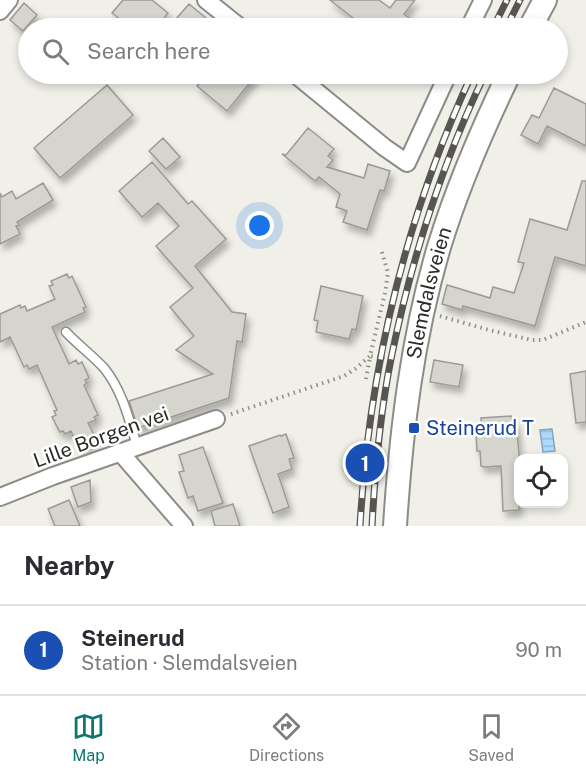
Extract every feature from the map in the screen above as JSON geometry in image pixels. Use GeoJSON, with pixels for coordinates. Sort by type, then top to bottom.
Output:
{"type":"FeatureCollection","features":[{"type":"Feature","properties":{"kind":"main road"},"geometry":{"type":"LineString","coordinates":[[535,18],[545,0]]}},
{"type":"Feature","properties":{"kind":"main road","name":"Slemdalsveien"},"geometry":{"type":"LineString","coordinates":[[394,526],[406,407],[418,331],[428,290],[439,247],[455,200],[486,122],[504,84]]}},
{"type":"Feature","properties":{"kind":"street"},"geometry":{"type":"LineString","coordinates":[[0,12],[9,0]]}},
{"type":"Feature","properties":{"kind":"street"},"geometry":{"type":"LineString","coordinates":[[206,0],[228,18]]}},
{"type":"Feature","properties":{"kind":"street"},"geometry":{"type":"LineString","coordinates":[[474,18],[483,0]]}},
{"type":"Feature","properties":{"kind":"street"},"geometry":{"type":"LineString","coordinates":[[307,84],[407,163],[443,84]]}},
{"type":"Feature","properties":{"kind":"street","name":"Lille Borgen vei"},"geometry":{"type":"LineString","coordinates":[[0,497],[216,419]]}},
{"type":"Feature","properties":{"kind":"street"},"geometry":{"type":"LineString","coordinates":[[120,452],[184,526]]}},
{"type":"Feature","properties":{"kind":"lane"},"geometry":{"type":"LineString","coordinates":[[66,332],[114,382],[122,398],[137,446]]}},
{"type":"Feature","properties":{"kind":"path"},"geometry":{"type":"LineString","coordinates":[[366,379],[388,273],[382,252]]}},
{"type":"Feature","properties":{"kind":"path"},"geometry":{"type":"LineString","coordinates":[[434,316],[438,315],[532,340],[543,340],[586,322]]}},
{"type":"Feature","properties":{"kind":"path"},"geometry":{"type":"LineString","coordinates":[[370,356],[400,362]]}},
{"type":"Feature","properties":{"kind":"path"},"geometry":{"type":"LineString","coordinates":[[216,419],[344,376],[370,356]]}},
{"type":"Feature","properties":{"kind":"water"},"geometry":{"type":"Polygon","coordinates":[[[552,429],[555,451],[543,452],[540,430],[552,429]]]}},
{"type":"Feature","properties":{"kind":"building"},"geometry":{"type":"Polygon","coordinates":[[[123,0],[152,0],[168,13],[164,18],[118,18],[112,13],[123,0]]]}},
{"type":"Feature","properties":{"kind":"building"},"geometry":{"type":"Polygon","coordinates":[[[330,0],[379,0],[390,8],[396,0],[415,0],[404,14],[409,18],[353,18],[330,0]]]}},
{"type":"Feature","properties":{"kind":"building"},"geometry":{"type":"Polygon","coordinates":[[[24,3],[37,15],[34,18],[18,18],[18,27],[10,20],[24,3]]]}},
{"type":"Feature","properties":{"kind":"building"},"geometry":{"type":"Polygon","coordinates":[[[189,4],[206,18],[177,18],[189,4]]]}},
{"type":"Feature","properties":{"kind":"building"},"geometry":{"type":"Polygon","coordinates":[[[199,84],[249,84],[227,111],[197,86],[199,84]]]}},
{"type":"Feature","properties":{"kind":"building"},"geometry":{"type":"Polygon","coordinates":[[[107,85],[133,115],[60,178],[34,148],[107,85]]]}},
{"type":"Feature","properties":{"kind":"building"},"geometry":{"type":"Polygon","coordinates":[[[554,88],[586,104],[586,146],[547,126],[538,144],[521,135],[532,115],[539,118],[554,88]]]}},
{"type":"Feature","properties":{"kind":"building"},"geometry":{"type":"Polygon","coordinates":[[[308,128],[334,149],[328,156],[333,160],[327,167],[364,178],[368,164],[390,171],[384,191],[380,190],[367,230],[343,222],[347,211],[336,207],[340,194],[319,177],[315,181],[282,154],[286,155],[308,128]]]}},
{"type":"Feature","properties":{"kind":"building"},"geometry":{"type":"Polygon","coordinates":[[[163,138],[180,157],[166,169],[149,151],[163,138]]]}},
{"type":"Feature","properties":{"kind":"building"},"geometry":{"type":"Polygon","coordinates":[[[152,162],[188,204],[192,201],[226,239],[195,266],[232,312],[246,314],[242,342],[237,341],[229,398],[138,428],[129,401],[213,374],[176,350],[194,336],[170,307],[193,288],[156,246],[179,226],[158,203],[142,217],[119,191],[152,162]]]}},
{"type":"Feature","properties":{"kind":"building"},"geometry":{"type":"Polygon","coordinates":[[[582,181],[586,181],[586,266],[555,257],[535,326],[463,306],[462,310],[442,304],[447,285],[490,298],[493,287],[514,293],[524,263],[518,262],[530,219],[567,230],[582,181]]]}},
{"type":"Feature","properties":{"kind":"building"},"geometry":{"type":"Polygon","coordinates":[[[43,183],[53,200],[17,222],[19,225],[16,226],[20,234],[0,244],[0,193],[2,197],[12,191],[16,199],[43,183]]]}},
{"type":"Feature","properties":{"kind":"building"},"geometry":{"type":"Polygon","coordinates":[[[67,274],[69,278],[72,276],[86,307],[83,308],[85,312],[52,327],[69,364],[76,360],[78,364],[82,362],[89,378],[85,380],[87,383],[84,385],[98,415],[94,417],[96,420],[88,423],[97,441],[79,449],[71,431],[65,434],[63,431],[60,432],[52,417],[56,415],[54,411],[57,410],[37,365],[29,369],[27,365],[24,367],[10,337],[0,342],[0,314],[20,305],[21,308],[25,306],[27,311],[55,299],[49,286],[53,285],[51,281],[67,274]]]}},
{"type":"Feature","properties":{"kind":"building"},"geometry":{"type":"Polygon","coordinates":[[[321,286],[363,296],[356,330],[352,329],[349,339],[316,332],[318,321],[314,320],[321,286]]]}},
{"type":"Feature","properties":{"kind":"building"},"geometry":{"type":"Polygon","coordinates":[[[434,360],[463,365],[459,387],[430,382],[434,360]]]}},
{"type":"Feature","properties":{"kind":"building"},"geometry":{"type":"Polygon","coordinates":[[[586,371],[586,422],[576,423],[570,374],[586,371]]]}},
{"type":"Feature","properties":{"kind":"building"},"geometry":{"type":"Polygon","coordinates":[[[511,416],[512,422],[516,422],[519,454],[514,454],[514,508],[519,508],[519,510],[503,511],[501,466],[481,466],[476,434],[482,433],[481,418],[511,416]]]}},
{"type":"Feature","properties":{"kind":"building"},"geometry":{"type":"Polygon","coordinates":[[[286,434],[294,458],[289,459],[292,469],[278,474],[289,507],[273,513],[249,446],[286,434]]]}},
{"type":"Feature","properties":{"kind":"building"},"geometry":{"type":"Polygon","coordinates":[[[203,447],[223,503],[198,511],[193,496],[188,498],[179,472],[184,471],[179,455],[203,447]]]}},
{"type":"Feature","properties":{"kind":"building"},"geometry":{"type":"Polygon","coordinates":[[[90,480],[91,502],[78,507],[71,487],[90,480]]]}},
{"type":"Feature","properties":{"kind":"building"},"geometry":{"type":"Polygon","coordinates":[[[69,500],[80,526],[55,526],[48,509],[69,500]]]}},
{"type":"Feature","properties":{"kind":"building"},"geometry":{"type":"Polygon","coordinates":[[[233,504],[240,526],[215,526],[211,511],[233,504]]]}},
{"type":"Feature","properties":{"kind":"railway"},"geometry":{"type":"LineString","coordinates":[[498,18],[507,0]]}},
{"type":"Feature","properties":{"kind":"railway"},"geometry":{"type":"LineString","coordinates":[[511,18],[520,0]]}},
{"type":"Feature","properties":{"kind":"railway"},"geometry":{"type":"LineString","coordinates":[[360,526],[372,409],[395,294],[428,182],[468,84]]}},
{"type":"Feature","properties":{"kind":"railway"},"geometry":{"type":"LineString","coordinates":[[372,526],[376,463],[384,400],[408,285],[429,213],[480,84]]}},
{"type":"Feature","properties":{"kind":"place","name":"Steinerud T"},"geometry":{"type":"Point","coordinates":[414,428]}},
{"type":"Feature","properties":{"kind":"place","name":"Steinerud"},"geometry":{"type":"Point","coordinates":[365,463]}}]}
